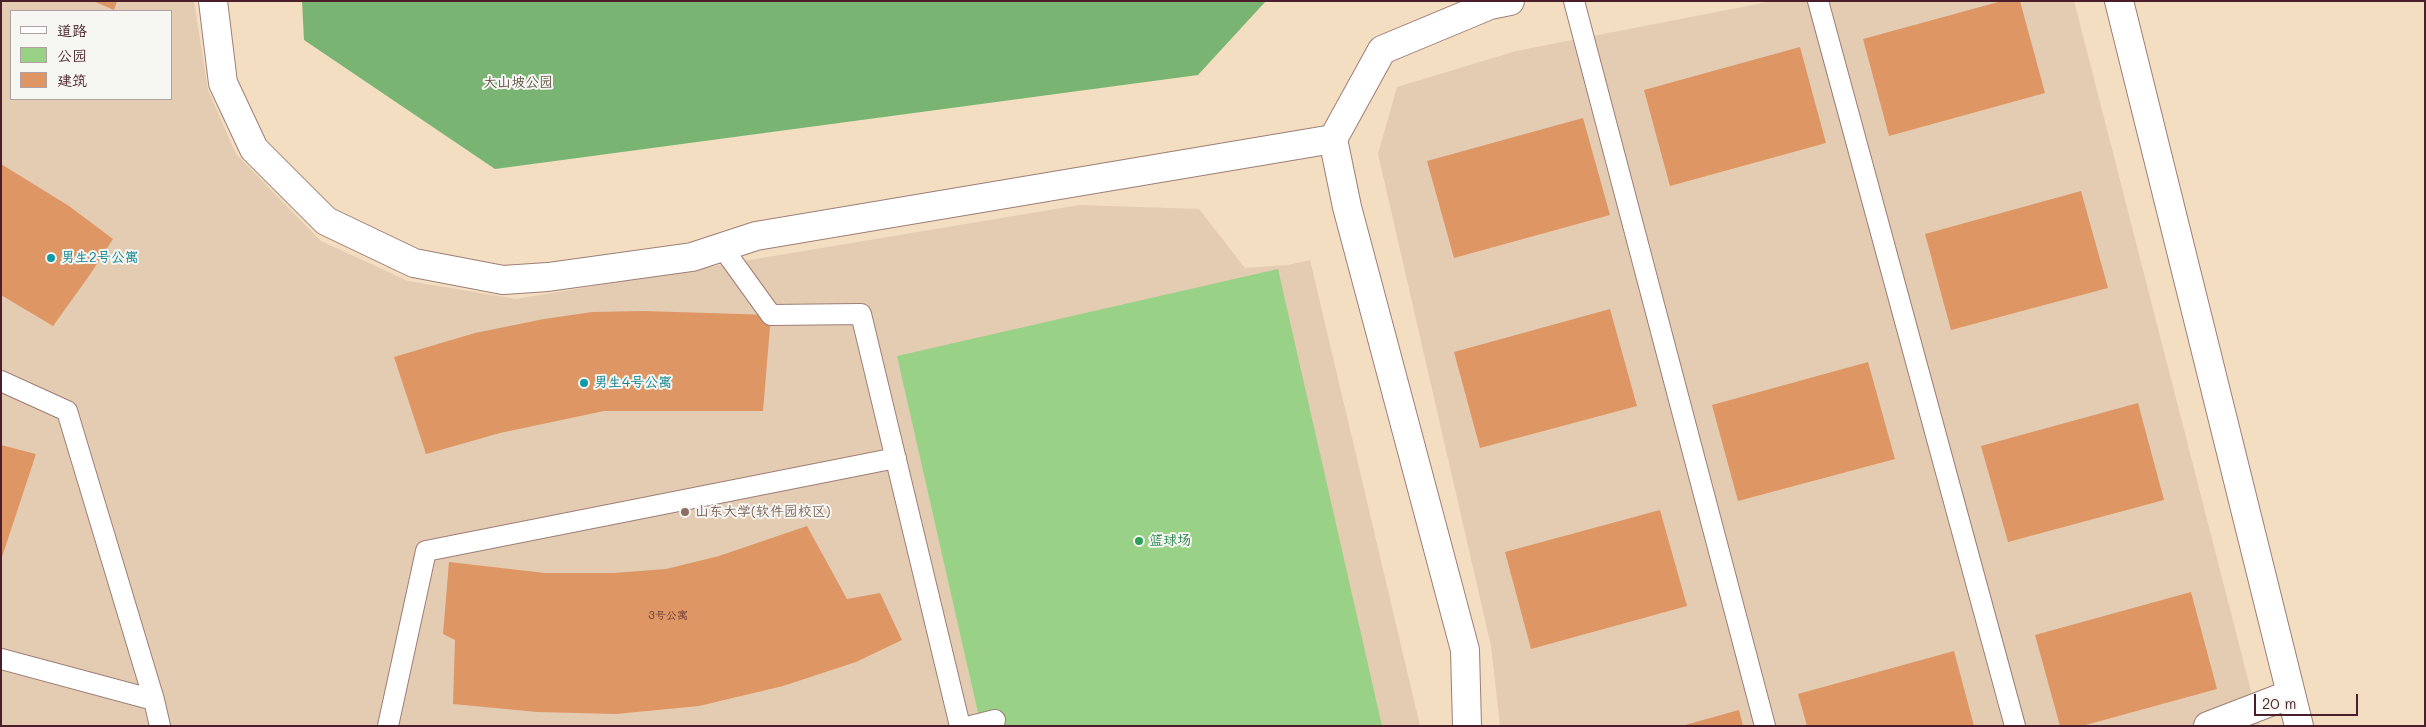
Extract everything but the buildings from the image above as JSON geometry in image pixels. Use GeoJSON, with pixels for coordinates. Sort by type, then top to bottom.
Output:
{"type":"FeatureCollection","features":[{"type":"Feature","properties":{"kind":"street"},"geometry":{"type":"LineString","coordinates":[[213,1],[223,83],[254,149],[326,221],[414,264],[504,280],[548,277],[692,257],[756,236],[1333,139]]}},
{"type":"Feature","properties":{"kind":"street"},"geometry":{"type":"LineString","coordinates":[[1467,726],[1464,650],[1347,207],[1333,139],[1382,50],[1490,5],[1510,1]]}},
{"type":"Feature","properties":{"kind":"street"},"geometry":{"type":"LineString","coordinates":[[2119,1],[2299,726]]}},
{"type":"Feature","properties":{"kind":"street"},"geometry":{"type":"LineString","coordinates":[[2208,726],[2291,694]]}},
{"type":"Feature","properties":{"kind":"lane"},"geometry":{"type":"LineString","coordinates":[[1574,1],[1765,726]]}},
{"type":"Feature","properties":{"kind":"lane"},"geometry":{"type":"LineString","coordinates":[[1818,1],[2015,726]]}},
{"type":"Feature","properties":{"kind":"lane"},"geometry":{"type":"LineString","coordinates":[[722,247],[771,316],[861,314],[960,726]]}},
{"type":"Feature","properties":{"kind":"lane"},"geometry":{"type":"LineString","coordinates":[[1,381],[67,411],[154,700],[160,726]]}},
{"type":"Feature","properties":{"kind":"lane"},"geometry":{"type":"LineString","coordinates":[[388,726],[426,551],[896,458]]}},
{"type":"Feature","properties":{"kind":"lane"},"geometry":{"type":"LineString","coordinates":[[1,659],[154,700]]}},
{"type":"Feature","properties":{"kind":"lane"},"geometry":{"type":"LineString","coordinates":[[971,726],[995,720]]}},
{"type":"Feature","properties":{"kind":"shaded area","name":"山东大学(软件园校区)"},"geometry":{"type":"Polygon","coordinates":[[[1,1],[194,1],[208,90],[236,154],[321,241],[408,281],[516,299],[1080,205],[1199,209],[1245,268],[1288,265],[1310,260],[1420,726],[1,726],[1,1]]]}},
{"type":"Feature","properties":{"kind":"shaded area"},"geometry":{"type":"Polygon","coordinates":[[[1773,1],[2074,1],[2260,726],[1500,726],[1491,646],[1378,154],[1397,87],[1516,51],[1773,1]]]}},
{"type":"Feature","properties":{"kind":"green space","name":"大山坡公园"},"geometry":{"type":"Polygon","coordinates":[[[302,1],[1266,1],[1198,75],[495,169],[304,40],[302,1]]]}},
{"type":"Feature","properties":{"kind":"green space","name":"篮球场"},"geometry":{"type":"Polygon","coordinates":[[[1278,269],[1382,726],[981,726],[897,356],[1278,269]]]}},
{"type":"Feature","properties":{"kind":"place","name":"男生2号公寓"},"geometry":{"type":"Point","coordinates":[51,258]}},
{"type":"Feature","properties":{"kind":"place","name":"男生4号公寓"},"geometry":{"type":"Point","coordinates":[584,383]}},
{"type":"Feature","properties":{"kind":"place","name":"山东大学(软件园校区)"},"geometry":{"type":"Point","coordinates":[685,512]}},
{"type":"Feature","properties":{"kind":"place","name":"篮球场"},"geometry":{"type":"Point","coordinates":[1139,541]}}]}
